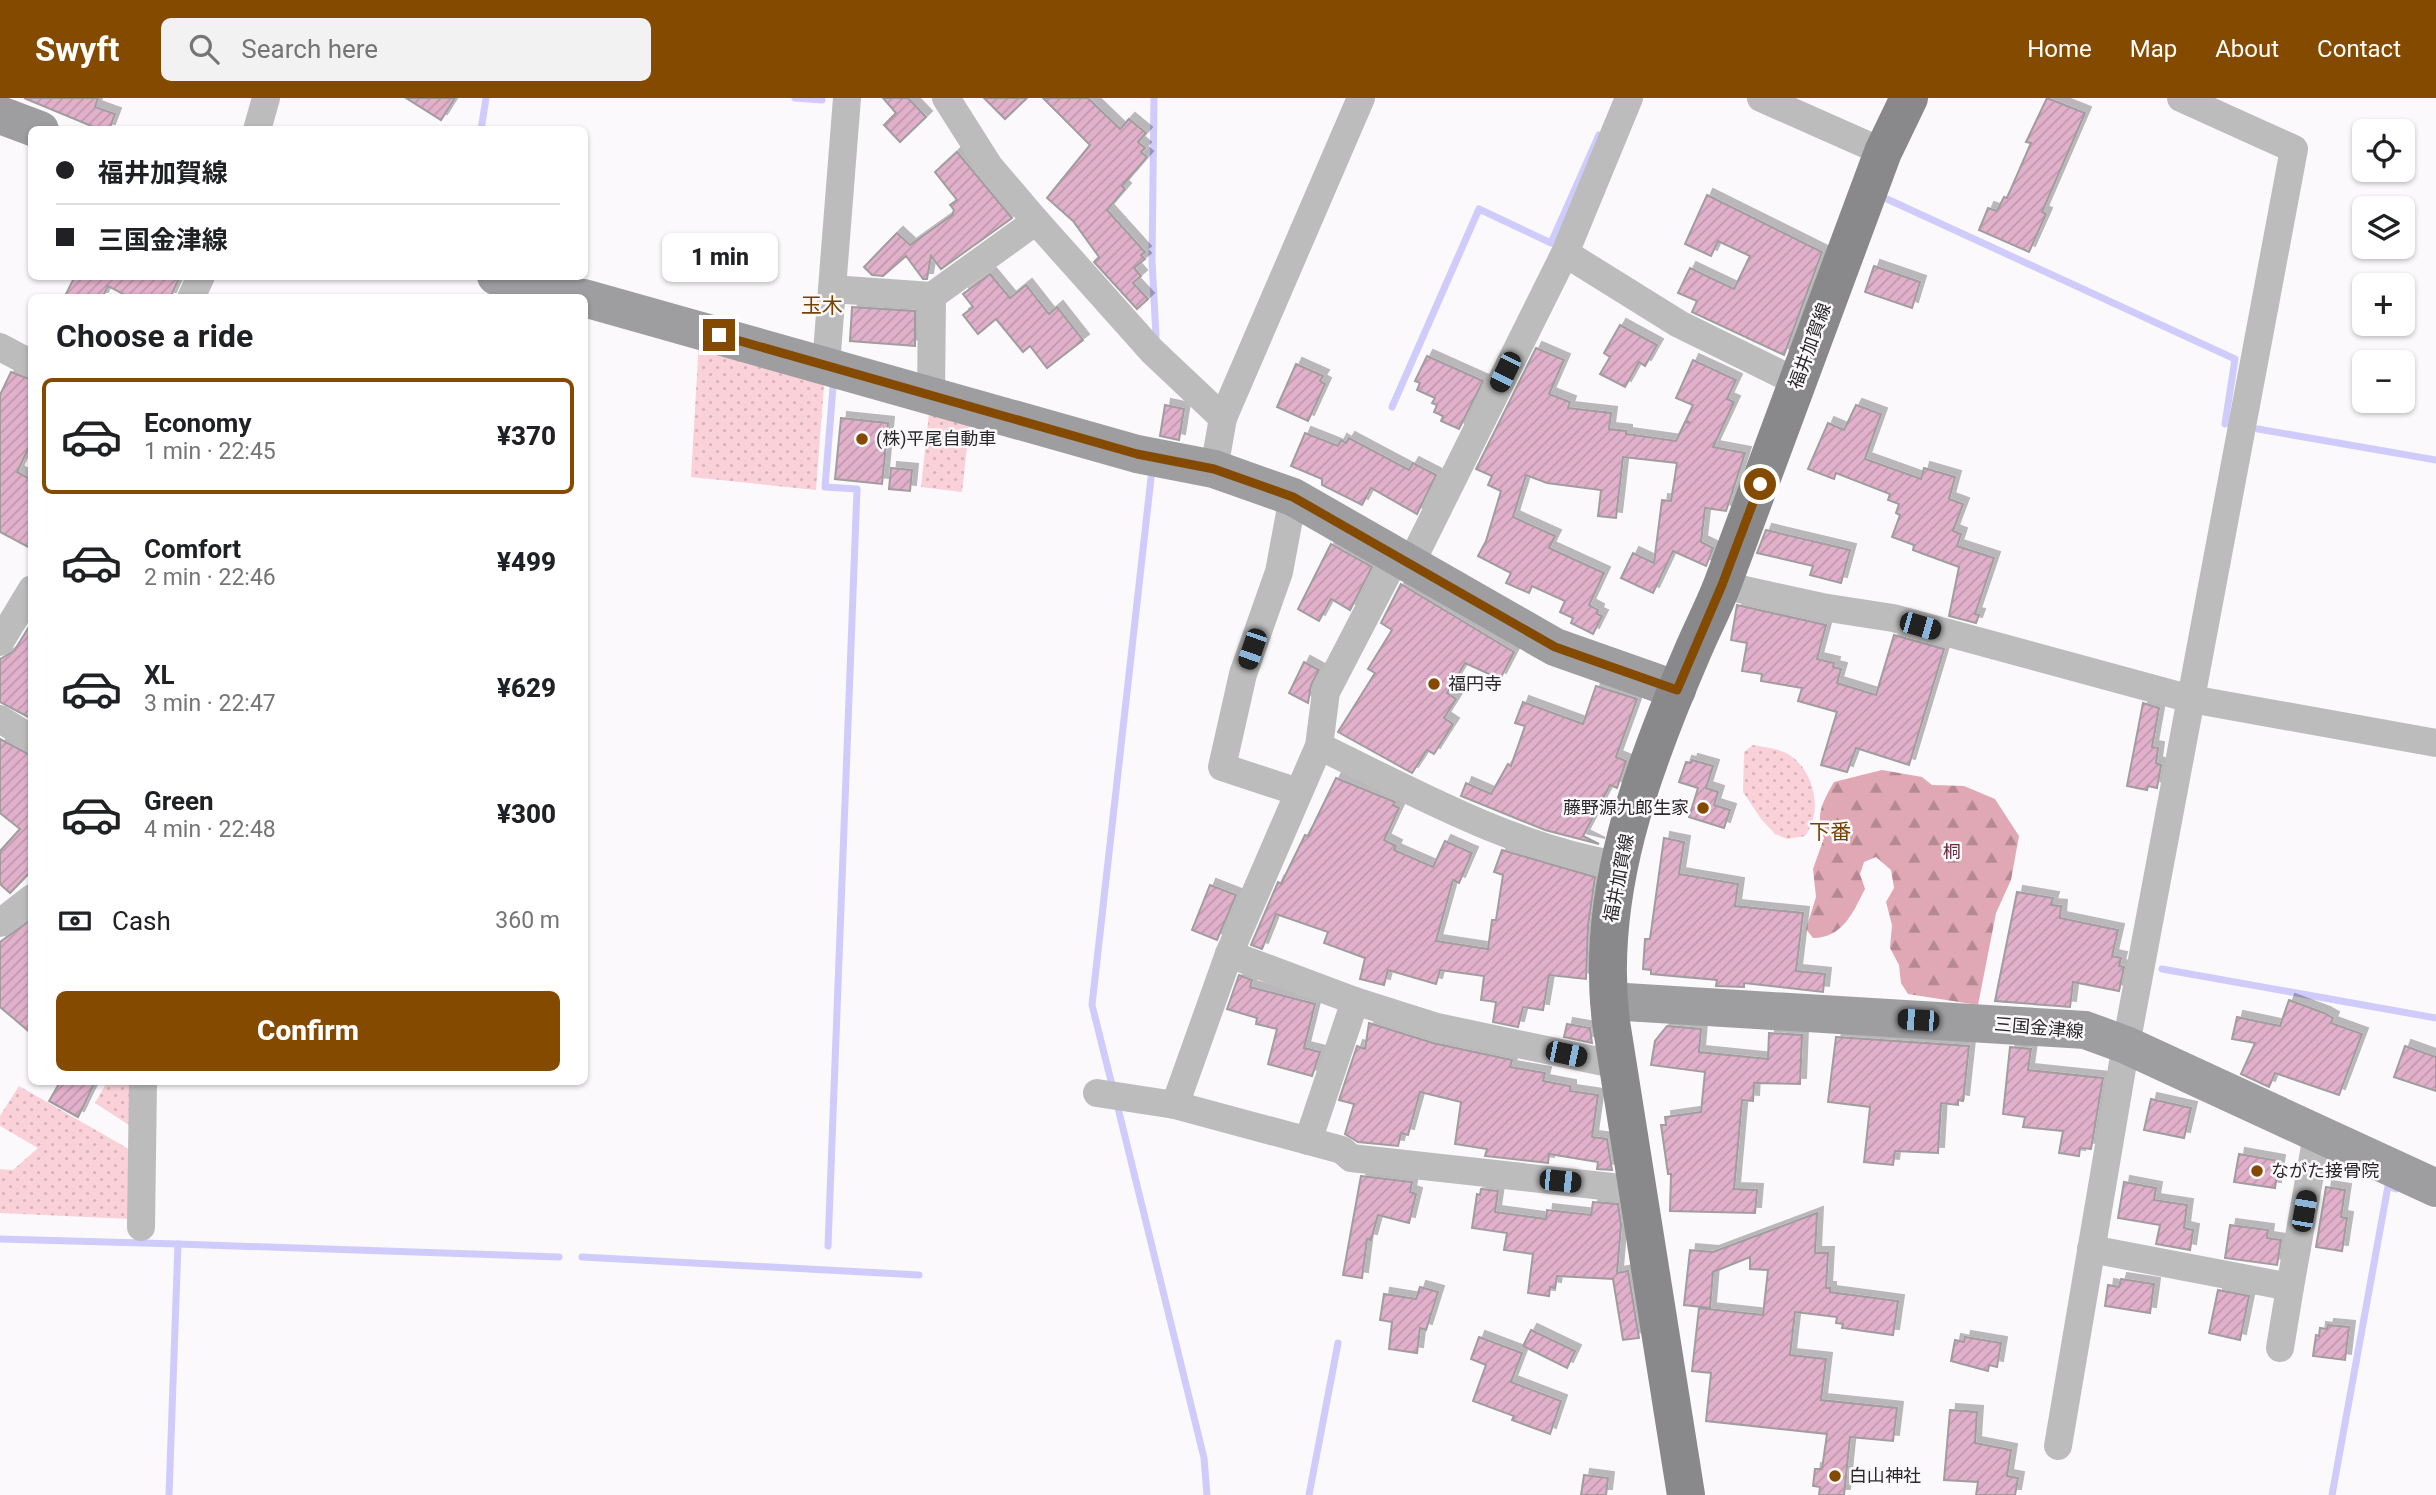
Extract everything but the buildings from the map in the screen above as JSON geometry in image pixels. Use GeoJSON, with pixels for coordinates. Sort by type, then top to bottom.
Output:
{"type":"FeatureCollection","features":[{"type":"Feature","properties":{"kind":"main road","name":"福井加賀線"},"geometry":{"type":"LineString","coordinates":[[1686,1495],[1609,1001],[1606,956],[1618,865],[1677,690],[1722,585],[1882,152],[1909,98]]}},
{"type":"Feature","properties":{"kind":"main road"},"geometry":{"type":"LineString","coordinates":[[0,115],[29,126]]}},
{"type":"Feature","properties":{"kind":"main road"},"geometry":{"type":"LineString","coordinates":[[512,280],[567,294]]}},
{"type":"Feature","properties":{"kind":"main road"},"geometry":{"type":"LineString","coordinates":[[588,299],[1137,454],[1214,469],[1293,497],[1555,647],[1677,690]]}},
{"type":"Feature","properties":{"kind":"main road","name":"三国金津線"},"geometry":{"type":"LineString","coordinates":[[1609,1001],[2085,1030],[2126,1045],[2436,1188]]}},
{"type":"Feature","properties":{"kind":"street"},"geometry":{"type":"LineString","coordinates":[[258,126],[266,98]]}},
{"type":"Feature","properties":{"kind":"street"},"geometry":{"type":"LineString","coordinates":[[826,365],[846,98]]}},
{"type":"Feature","properties":{"kind":"street"},"geometry":{"type":"LineString","coordinates":[[946,98],[989,166],[1036,221],[1152,351],[1223,418]]}},
{"type":"Feature","properties":{"kind":"street"},"geometry":{"type":"LineString","coordinates":[[1214,469],[1223,418],[1361,98]]}},
{"type":"Feature","properties":{"kind":"street"},"geometry":{"type":"LineString","coordinates":[[1175,1105],[1229,954],[1319,746],[1326,692],[1404,559],[1564,253],[1629,98]]}},
{"type":"Feature","properties":{"kind":"street"},"geometry":{"type":"LineString","coordinates":[[1761,98],[1882,152]]}},
{"type":"Feature","properties":{"kind":"street"},"geometry":{"type":"LineString","coordinates":[[2057,1446],[2126,1045],[2294,149],[2181,98]]}},
{"type":"Feature","properties":{"kind":"street"},"geometry":{"type":"LineString","coordinates":[[832,289],[932,296],[1036,221]]}},
{"type":"Feature","properties":{"kind":"street"},"geometry":{"type":"LineString","coordinates":[[1564,253],[1679,324],[1797,382]]}},
{"type":"Feature","properties":{"kind":"street"},"geometry":{"type":"LineString","coordinates":[[931,396],[932,296]]}},
{"type":"Feature","properties":{"kind":"street"},"geometry":{"type":"LineString","coordinates":[[0,346],[28,362]]}},
{"type":"Feature","properties":{"kind":"street"},"geometry":{"type":"LineString","coordinates":[[1293,497],[1279,572],[1243,674],[1222,767],[1298,792]]}},
{"type":"Feature","properties":{"kind":"street"},"geometry":{"type":"LineString","coordinates":[[1722,585],[1822,607],[1893,618],[2191,699],[2436,743]]}},
{"type":"Feature","properties":{"kind":"street"},"geometry":{"type":"LineString","coordinates":[[0,642],[28,596]]}},
{"type":"Feature","properties":{"kind":"street"},"geometry":{"type":"LineString","coordinates":[[0,719],[28,736]]}},
{"type":"Feature","properties":{"kind":"street"},"geometry":{"type":"LineString","coordinates":[[1319,746],[1486,827],[1568,856],[1618,865]]}},
{"type":"Feature","properties":{"kind":"street"},"geometry":{"type":"LineString","coordinates":[[0,923],[28,905]]}},
{"type":"Feature","properties":{"kind":"street"},"geometry":{"type":"LineString","coordinates":[[1229,954],[1355,1001],[1437,1027],[1618,1065]]}},
{"type":"Feature","properties":{"kind":"street"},"geometry":{"type":"LineString","coordinates":[[1308,1141],[1355,1001]]}},
{"type":"Feature","properties":{"kind":"street"},"geometry":{"type":"LineString","coordinates":[[141,1227],[143,1085]]}},
{"type":"Feature","properties":{"kind":"street"},"geometry":{"type":"LineString","coordinates":[[1097,1093],[1175,1105],[1342,1150],[1351,1158],[1639,1190]]}},
{"type":"Feature","properties":{"kind":"street"},"geometry":{"type":"LineString","coordinates":[[2280,1348],[2317,1135]]}},
{"type":"Feature","properties":{"kind":"street"},"geometry":{"type":"LineString","coordinates":[[2091,1249],[2290,1287]]}},
{"type":"Feature","properties":{"kind":"shaded area"},"geometry":{"type":"Polygon","coordinates":[[[699,342],[824,385],[816,490],[691,477],[699,342]]]}},
{"type":"Feature","properties":{"kind":"shaded area"},"geometry":{"type":"Polygon","coordinates":[[[930,404],[970,421],[962,492],[921,487],[930,404]]]}},
{"type":"Feature","properties":{"kind":"shaded area"},"geometry":{"type":"Polygon","coordinates":[[[1753,745],[1787,754],[1806,772],[1814,793],[1815,805],[1811,826],[1805,836],[1787,839],[1775,834],[1743,792],[1744,752],[1753,745]]]}},
{"type":"Feature","properties":{"kind":"shaded area"},"geometry":{"type":"Polygon","coordinates":[[[105,1085],[136,1085],[135,1129],[95,1103],[105,1085]]]}},
{"type":"Feature","properties":{"kind":"shaded area"},"geometry":{"type":"Polygon","coordinates":[[[19,1086],[134,1152],[131,1219],[0,1213],[0,1169],[13,1170],[38,1148],[0,1126],[0,1116],[19,1086]]]}},
{"type":"Feature","properties":{"kind":"green space","name":"桐"},"geometry":{"type":"Polygon","coordinates":[[[1882,770],[1922,777],[1932,785],[1964,786],[1995,799],[2019,836],[2011,880],[1996,913],[1978,1005],[1908,994],[1901,983],[1899,965],[1890,948],[1892,925],[1886,902],[1894,888],[1891,870],[1876,857],[1864,862],[1860,874],[1865,889],[1846,922],[1832,934],[1823,937],[1813,938],[1806,929],[1816,897],[1813,869],[1824,838],[1820,816],[1826,796],[1834,782],[1882,770]]]}},
{"type":"Feature","properties":{"kind":"waterway"},"geometry":{"type":"LineString","coordinates":[[482,126],[486,98]]}},
{"type":"Feature","properties":{"kind":"waterway"},"geometry":{"type":"LineString","coordinates":[[795,98],[822,100]]}},
{"type":"Feature","properties":{"kind":"waterway"},"geometry":{"type":"LineString","coordinates":[[1154,98],[1152,261],[1156,336]]}},
{"type":"Feature","properties":{"kind":"waterway"},"geometry":{"type":"LineString","coordinates":[[1392,407],[1479,209],[1551,243],[1599,135]]}},
{"type":"Feature","properties":{"kind":"waterway"},"geometry":{"type":"LineString","coordinates":[[1887,199],[2235,359],[2225,424]]}},
{"type":"Feature","properties":{"kind":"waterway"},"geometry":{"type":"LineString","coordinates":[[828,1246],[857,489],[825,487],[833,387]]}},
{"type":"Feature","properties":{"kind":"waterway"},"geometry":{"type":"LineString","coordinates":[[2258,429],[2436,460]]}},
{"type":"Feature","properties":{"kind":"waterway"},"geometry":{"type":"LineString","coordinates":[[1113,1089],[1092,1005],[1151,478]]}},
{"type":"Feature","properties":{"kind":"waterway"},"geometry":{"type":"LineString","coordinates":[[2162,969],[2436,1018]]}},
{"type":"Feature","properties":{"kind":"waterway"},"geometry":{"type":"LineString","coordinates":[[1117,1104],[1204,1458],[1207,1495]]}},
{"type":"Feature","properties":{"kind":"waterway"},"geometry":{"type":"LineString","coordinates":[[2332,1495],[2388,1186],[2396,1189]]}},
{"type":"Feature","properties":{"kind":"waterway"},"geometry":{"type":"LineString","coordinates":[[0,1239],[178,1244],[169,1495]]}},
{"type":"Feature","properties":{"kind":"waterway"},"geometry":{"type":"LineString","coordinates":[[178,1244],[559,1257]]}},
{"type":"Feature","properties":{"kind":"waterway"},"geometry":{"type":"LineString","coordinates":[[582,1257],[919,1275]]}},
{"type":"Feature","properties":{"kind":"waterway"},"geometry":{"type":"LineString","coordinates":[[1309,1495],[1338,1343]]}},
{"type":"Feature","properties":{"kind":"place","name":"(株)平尾自動車"},"geometry":{"type":"Point","coordinates":[862,439]}},
{"type":"Feature","properties":{"kind":"place","name":"福円寺"},"geometry":{"type":"Point","coordinates":[1434,684]}},
{"type":"Feature","properties":{"kind":"place","name":"藤野源九郎生家"},"geometry":{"type":"Point","coordinates":[1703,808]}},
{"type":"Feature","properties":{"kind":"place","name":"ながた接骨院"},"geometry":{"type":"Point","coordinates":[2257,1171]}},
{"type":"Feature","properties":{"kind":"place","name":"白山神社"},"geometry":{"type":"Point","coordinates":[1835,1476]}},
{"type":"Feature","properties":{"kind":"district","name":"玉木"},"geometry":{"type":"Point","coordinates":[822,306]}},
{"type":"Feature","properties":{"kind":"district","name":"下番"},"geometry":{"type":"Point","coordinates":[1830,832]}},
{"type":"Feature","properties":{"kind":"route"},"geometry":{"type":"LineString","coordinates":[[719,335],[1137,454],[1214,469],[1293,497],[1555,647],[1677,690],[1722,585],[1760,484]]}}]}
